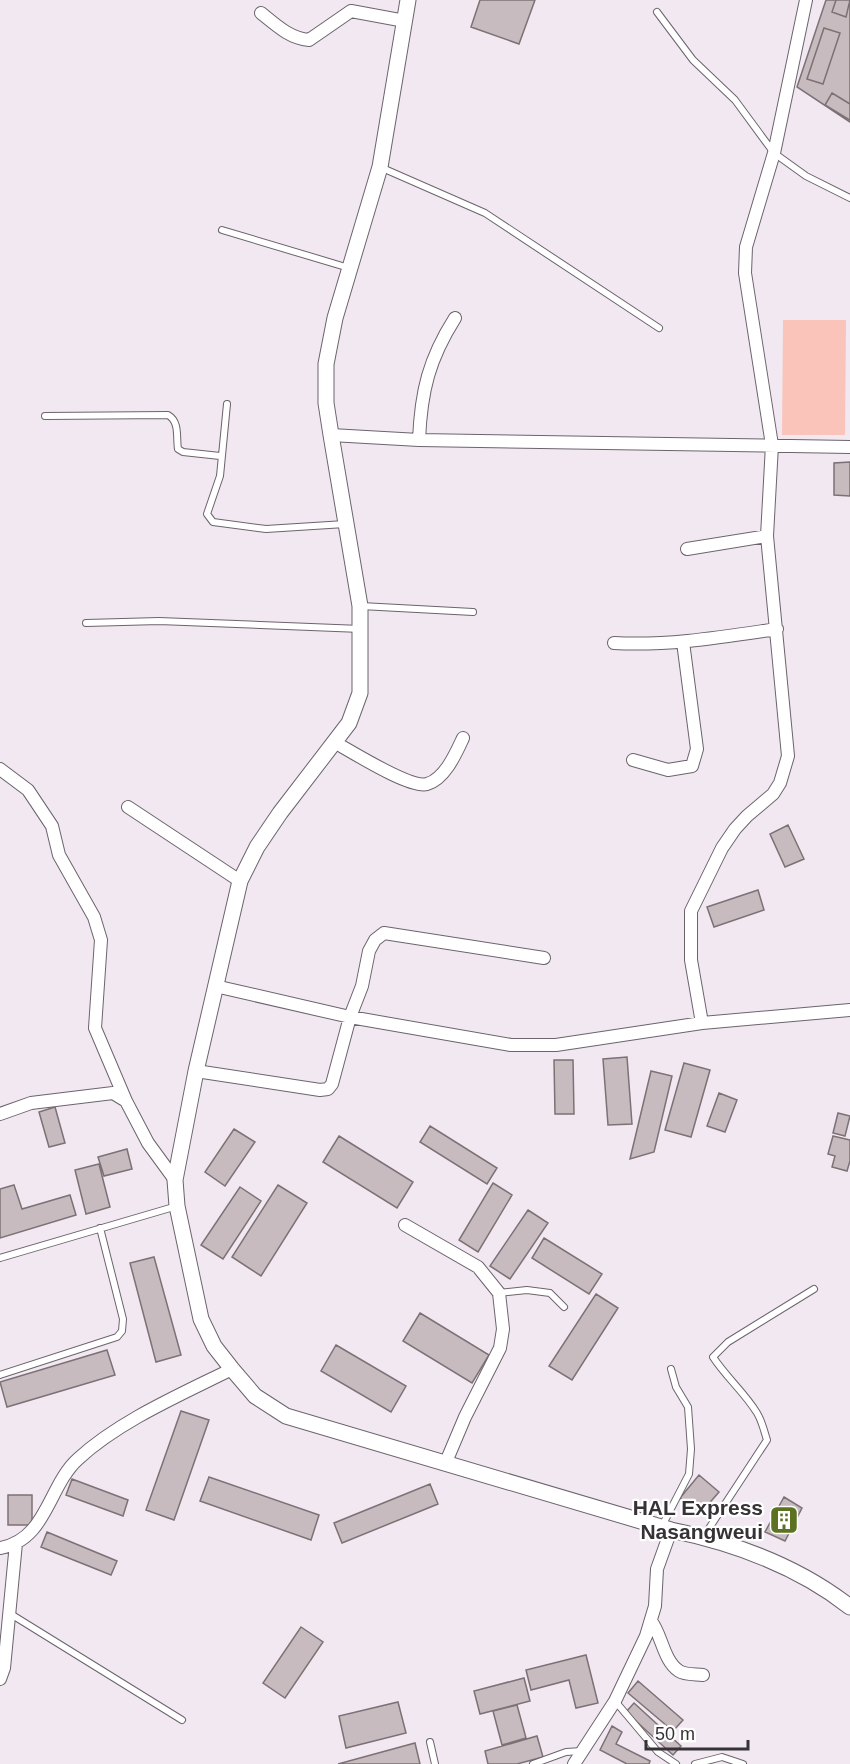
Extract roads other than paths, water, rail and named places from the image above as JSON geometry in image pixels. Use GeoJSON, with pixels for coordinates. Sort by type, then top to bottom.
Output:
{"type":"FeatureCollection","features":[{"type":"Feature","properties":{"kind":"street"},"geometry":{"type":"LineString","coordinates":[[408,0],[380,167],[335,318],[326,364],[326,403],[360,606],[362,629],[360,693],[349,723],[280,813],[257,847],[240,881],[196,1071],[175,1180],[177,1206],[201,1318],[214,1346],[255,1396],[286,1416],[666,1528],[704,1537],[772,1562],[825,1588],[850,1607]]}},
{"type":"Feature","properties":{"kind":"street"},"geometry":{"type":"LineString","coordinates":[[702,1023],[690,960],[691,911],[722,848],[747,816],[773,794],[784,776],[788,756],[767,536],[772,446],[745,273],[746,247],[774,153],[806,0]]}},
{"type":"Feature","properties":{"kind":"street"},"geometry":{"type":"LineString","coordinates":[[261,13],[284,32],[309,40],[351,11],[405,21]]}},
{"type":"Feature","properties":{"kind":"street"},"geometry":{"type":"LineString","coordinates":[[419,440],[420,404],[426,378],[444,336],[455,318]]}},
{"type":"Feature","properties":{"kind":"street"},"geometry":{"type":"LineString","coordinates":[[331,435],[419,440],[850,447]]}},
{"type":"Feature","properties":{"kind":"street"},"geometry":{"type":"LineString","coordinates":[[687,549],[767,536]]}},
{"type":"Feature","properties":{"kind":"street"},"geometry":{"type":"LineString","coordinates":[[614,643],[683,642],[777,629]]}},
{"type":"Feature","properties":{"kind":"street"},"geometry":{"type":"LineString","coordinates":[[633,760],[668,770],[692,766],[697,748],[683,642]]}},
{"type":"Feature","properties":{"kind":"street"},"geometry":{"type":"LineString","coordinates":[[334,742],[394,776],[420,785],[428,784],[451,765],[463,738]]}},
{"type":"Feature","properties":{"kind":"street"},"geometry":{"type":"LineString","coordinates":[[0,769],[28,790],[52,826],[59,855],[94,917],[101,940],[95,1028],[126,1101],[148,1143],[175,1180]]}},
{"type":"Feature","properties":{"kind":"street"},"geometry":{"type":"LineString","coordinates":[[128,807],[240,881]]}},
{"type":"Feature","properties":{"kind":"street"},"geometry":{"type":"LineString","coordinates":[[196,1071],[320,1090],[328,1089],[332,1084],[350,1017],[362,986],[369,951],[375,940],[384,933],[544,958]]}},
{"type":"Feature","properties":{"kind":"street"},"geometry":{"type":"LineString","coordinates":[[215,986],[350,1017],[511,1046],[556,1046],[702,1023],[850,1010]]}},
{"type":"Feature","properties":{"kind":"street"},"geometry":{"type":"LineString","coordinates":[[0,1114],[32,1103],[106,1093],[113,1093],[126,1101]]}},
{"type":"Feature","properties":{"kind":"street"},"geometry":{"type":"LineString","coordinates":[[405,1225],[478,1267],[499,1293],[503,1329],[500,1348],[465,1417],[446,1462]]}},
{"type":"Feature","properties":{"kind":"street"},"geometry":{"type":"LineString","coordinates":[[0,1548],[15,1544],[32,1532],[64,1476],[78,1459],[125,1425],[232,1369]]}},
{"type":"Feature","properties":{"kind":"street"},"geometry":{"type":"LineString","coordinates":[[574,1764],[615,1701],[646,1636],[655,1606],[657,1569],[666,1528]]}},
{"type":"Feature","properties":{"kind":"street"},"geometry":{"type":"LineString","coordinates":[[0,1679],[4,1668],[15,1544]]}},
{"type":"Feature","properties":{"kind":"street"},"geometry":{"type":"LineString","coordinates":[[0,1622],[9,1612]]}},
{"type":"Feature","properties":{"kind":"street"},"geometry":{"type":"LineString","coordinates":[[651,1621],[658,1630],[670,1661],[681,1672],[703,1675]]}},
{"type":"Feature","properties":{"kind":"lane"},"geometry":{"type":"LineString","coordinates":[[657,12],[693,60],[735,100],[774,153],[806,176],[850,198]]}},
{"type":"Feature","properties":{"kind":"lane"},"geometry":{"type":"LineString","coordinates":[[380,167],[485,213],[659,328]]}},
{"type":"Feature","properties":{"kind":"lane"},"geometry":{"type":"LineString","coordinates":[[222,230],[350,269]]}},
{"type":"Feature","properties":{"kind":"lane"},"geometry":{"type":"LineString","coordinates":[[227,404],[219,476],[207,514],[213,522],[266,529],[346,524]]}},
{"type":"Feature","properties":{"kind":"lane"},"geometry":{"type":"LineString","coordinates":[[45,416],[168,415],[176,422],[178,448],[183,452],[220,456]]}},
{"type":"Feature","properties":{"kind":"lane"},"geometry":{"type":"LineString","coordinates":[[360,606],[472,612]]}},
{"type":"Feature","properties":{"kind":"lane"},"geometry":{"type":"LineString","coordinates":[[86,623],[159,621],[362,629]]}},
{"type":"Feature","properties":{"kind":"lane"},"geometry":{"type":"LineString","coordinates":[[0,1258],[177,1206]]}},
{"type":"Feature","properties":{"kind":"lane"},"geometry":{"type":"LineString","coordinates":[[0,1375],[117,1336],[122,1331],[123,1319],[100,1228]]}},
{"type":"Feature","properties":{"kind":"lane"},"geometry":{"type":"LineString","coordinates":[[704,1537],[767,1440],[758,1414],[713,1357],[728,1342],[814,1289]]}},
{"type":"Feature","properties":{"kind":"lane"},"geometry":{"type":"LineString","coordinates":[[499,1293],[527,1290],[550,1293],[564,1307]]}},
{"type":"Feature","properties":{"kind":"lane"},"geometry":{"type":"LineString","coordinates":[[666,1528],[689,1474],[691,1449],[688,1407],[676,1387],[671,1368]]}},
{"type":"Feature","properties":{"kind":"lane"},"geometry":{"type":"LineString","coordinates":[[9,1612],[182,1720]]}},
{"type":"Feature","properties":{"kind":"lane"},"geometry":{"type":"LineString","coordinates":[[615,1701],[658,1752],[676,1764]]}},
{"type":"Feature","properties":{"kind":"lane"},"geometry":{"type":"LineString","coordinates":[[430,1742],[435,1764]]}},
{"type":"Feature","properties":{"kind":"lane"},"geometry":{"type":"LineString","coordinates":[[533,1764],[566,1752],[582,1751]]}},
{"type":"Feature","properties":{"kind":"lane"},"geometry":{"type":"LineString","coordinates":[[695,1764],[722,1757],[743,1764]]}},
{"type":"Feature","properties":{"kind":"place","name":"HAL Express Nasangweui"},"geometry":{"type":"Point","coordinates":[784,1520]}}]}
